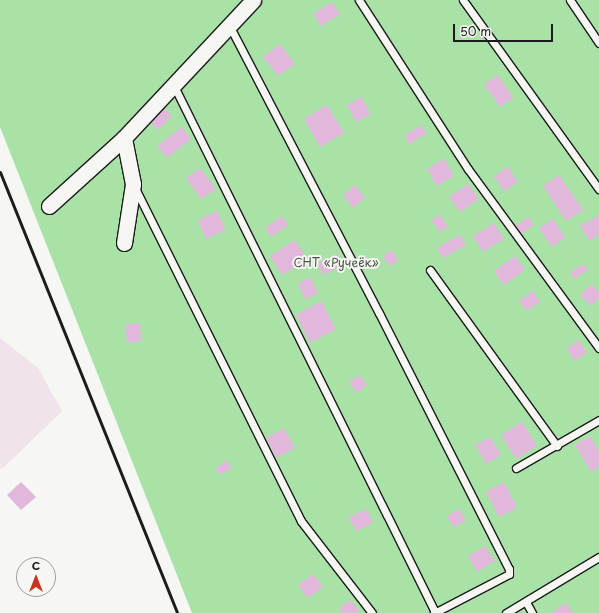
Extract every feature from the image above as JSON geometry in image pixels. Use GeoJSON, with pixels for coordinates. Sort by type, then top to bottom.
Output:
{"type":"FeatureCollection","features":[{"type":"Feature","properties":{"kind":"street"},"geometry":{"type":"LineString","coordinates":[[48,206],[124,138],[174,86],[228,24],[253,0]]}},
{"type":"Feature","properties":{"kind":"street"},"geometry":{"type":"LineString","coordinates":[[124,138],[133,184],[124,243]]}},
{"type":"Feature","properties":{"kind":"lane"},"geometry":{"type":"LineString","coordinates":[[359,0],[468,169],[599,348]]}},
{"type":"Feature","properties":{"kind":"lane"},"geometry":{"type":"LineString","coordinates":[[463,0],[599,189]]}},
{"type":"Feature","properties":{"kind":"lane"},"geometry":{"type":"LineString","coordinates":[[570,0],[599,43]]}},
{"type":"Feature","properties":{"kind":"lane"},"geometry":{"type":"LineString","coordinates":[[174,86],[434,613],[509,574],[509,569],[379,313],[228,24]]}},
{"type":"Feature","properties":{"kind":"lane"},"geometry":{"type":"LineString","coordinates":[[133,184],[301,521],[372,613]]}},
{"type":"Feature","properties":{"kind":"lane"},"geometry":{"type":"LineString","coordinates":[[430,270],[557,446]]}},
{"type":"Feature","properties":{"kind":"lane"},"geometry":{"type":"LineString","coordinates":[[516,468],[557,446],[599,420]]}},
{"type":"Feature","properties":{"kind":"lane"},"geometry":{"type":"LineString","coordinates":[[506,613],[599,557]]}},
{"type":"Feature","properties":{"kind":"lane"},"geometry":{"type":"LineString","coordinates":[[526,602],[532,613]]}},
{"type":"Feature","properties":{"kind":"shaded area"},"geometry":{"type":"Polygon","coordinates":[[[0,338],[38,368],[62,411],[3,468],[0,469],[0,338]]]}},
{"type":"Feature","properties":{"kind":"green space","name":"СНТ «Ручеёк»"},"geometry":{"type":"Polygon","coordinates":[[[0,0],[599,0],[599,613],[192,613],[0,127],[0,0]]]}},
{"type":"Feature","properties":{"kind":"building"},"geometry":{"type":"Polygon","coordinates":[[[332,2],[340,14],[321,26],[313,14],[332,2]]]}},
{"type":"Feature","properties":{"kind":"building"},"geometry":{"type":"Polygon","coordinates":[[[280,44],[295,64],[278,76],[263,57],[280,44]]]}},
{"type":"Feature","properties":{"kind":"building"},"geometry":{"type":"Polygon","coordinates":[[[498,75],[513,98],[500,107],[484,84],[498,75]]]}},
{"type":"Feature","properties":{"kind":"building"},"geometry":{"type":"Polygon","coordinates":[[[361,97],[371,114],[356,122],[347,105],[361,97]]]}},
{"type":"Feature","properties":{"kind":"building"},"geometry":{"type":"Polygon","coordinates":[[[327,105],[344,133],[320,147],[304,119],[327,105]]]}},
{"type":"Feature","properties":{"kind":"building"},"geometry":{"type":"Polygon","coordinates":[[[162,107],[172,116],[158,130],[149,121],[162,107]]]}},
{"type":"Feature","properties":{"kind":"building"},"geometry":{"type":"Polygon","coordinates":[[[421,125],[427,133],[410,144],[404,136],[421,125]]]}},
{"type":"Feature","properties":{"kind":"building"},"geometry":{"type":"Polygon","coordinates":[[[182,127],[191,139],[167,158],[157,146],[182,127]]]}},
{"type":"Feature","properties":{"kind":"building"},"geometry":{"type":"Polygon","coordinates":[[[444,159],[454,176],[437,186],[427,169],[444,159]]]}},
{"type":"Feature","properties":{"kind":"building"},"geometry":{"type":"Polygon","coordinates":[[[508,167],[518,182],[504,191],[494,176],[508,167]]]}},
{"type":"Feature","properties":{"kind":"building"},"geometry":{"type":"Polygon","coordinates":[[[200,168],[216,189],[201,199],[186,178],[200,168]]]}},
{"type":"Feature","properties":{"kind":"building"},"geometry":{"type":"Polygon","coordinates":[[[559,175],[583,210],[566,221],[543,186],[559,175]]]}},
{"type":"Feature","properties":{"kind":"building"},"geometry":{"type":"Polygon","coordinates":[[[468,184],[479,199],[460,212],[449,197],[468,184]]]}},
{"type":"Feature","properties":{"kind":"building"},"geometry":{"type":"Polygon","coordinates":[[[355,185],[365,198],[353,208],[343,195],[355,185]]]}},
{"type":"Feature","properties":{"kind":"building"},"geometry":{"type":"Polygon","coordinates":[[[217,211],[226,230],[206,239],[198,220],[217,211]]]}},
{"type":"Feature","properties":{"kind":"building"},"geometry":{"type":"Polygon","coordinates":[[[440,215],[448,227],[440,232],[431,220],[440,215]]]}},
{"type":"Feature","properties":{"kind":"building"},"geometry":{"type":"Polygon","coordinates":[[[599,215],[599,235],[589,241],[580,226],[599,215]]]}},
{"type":"Feature","properties":{"kind":"building"},"geometry":{"type":"Polygon","coordinates":[[[282,216],[288,225],[271,237],[265,228],[282,216]]]}},
{"type":"Feature","properties":{"kind":"building"},"geometry":{"type":"Polygon","coordinates":[[[528,217],[534,225],[520,235],[514,227],[528,217]]]}},
{"type":"Feature","properties":{"kind":"building"},"geometry":{"type":"Polygon","coordinates":[[[553,219],[565,237],[552,247],[539,228],[553,219]]]}},
{"type":"Feature","properties":{"kind":"building"},"geometry":{"type":"Polygon","coordinates":[[[494,223],[504,239],[483,252],[473,236],[494,223]]]}},
{"type":"Feature","properties":{"kind":"building"},"geometry":{"type":"Polygon","coordinates":[[[460,235],[466,245],[443,258],[437,248],[460,235]]]}},
{"type":"Feature","properties":{"kind":"building"},"geometry":{"type":"Polygon","coordinates":[[[295,240],[307,259],[282,275],[270,256],[295,240]]]}},
{"type":"Feature","properties":{"kind":"building"},"geometry":{"type":"Polygon","coordinates":[[[392,250],[398,261],[389,266],[383,256],[392,250]]]}},
{"type":"Feature","properties":{"kind":"building"},"geometry":{"type":"Polygon","coordinates":[[[337,254],[343,266],[323,275],[317,263],[337,254]]]}},
{"type":"Feature","properties":{"kind":"building"},"geometry":{"type":"Polygon","coordinates":[[[515,256],[525,270],[504,285],[494,271],[515,256]]]}},
{"type":"Feature","properties":{"kind":"building"},"geometry":{"type":"Polygon","coordinates":[[[584,264],[588,270],[574,279],[570,272],[584,264]]]}},
{"type":"Feature","properties":{"kind":"building"},"geometry":{"type":"Polygon","coordinates":[[[310,277],[318,293],[305,299],[298,284],[310,277]]]}},
{"type":"Feature","properties":{"kind":"building"},"geometry":{"type":"Polygon","coordinates":[[[591,284],[599,292],[599,298],[591,306],[580,295],[591,284]]]}},
{"type":"Feature","properties":{"kind":"building"},"geometry":{"type":"Polygon","coordinates":[[[533,291],[540,302],[527,311],[519,301],[533,291]]]}},
{"type":"Feature","properties":{"kind":"building"},"geometry":{"type":"Polygon","coordinates":[[[321,301],[336,329],[310,343],[296,315],[321,301]]]}},
{"type":"Feature","properties":{"kind":"building"},"geometry":{"type":"Polygon","coordinates":[[[140,323],[141,341],[127,343],[125,325],[140,323]]]}},
{"type":"Feature","properties":{"kind":"building"},"geometry":{"type":"Polygon","coordinates":[[[579,340],[587,353],[574,361],[567,348],[579,340]]]}},
{"type":"Feature","properties":{"kind":"building"},"geometry":{"type":"Polygon","coordinates":[[[359,375],[367,385],[357,393],[349,383],[359,375]]]}},
{"type":"Feature","properties":{"kind":"building"},"geometry":{"type":"Polygon","coordinates":[[[522,422],[537,446],[516,459],[501,435],[522,422]]]}},
{"type":"Feature","properties":{"kind":"building"},"geometry":{"type":"Polygon","coordinates":[[[284,428],[295,448],[276,458],[266,438],[284,428]]]}},
{"type":"Feature","properties":{"kind":"building"},"geometry":{"type":"Polygon","coordinates":[[[590,436],[599,452],[599,467],[591,472],[575,445],[590,436]]]}},
{"type":"Feature","properties":{"kind":"building"},"geometry":{"type":"Polygon","coordinates":[[[490,437],[501,455],[486,464],[475,445],[490,437]]]}},
{"type":"Feature","properties":{"kind":"building"},"geometry":{"type":"Polygon","coordinates":[[[227,460],[232,468],[220,475],[216,468],[227,460]]]}},
{"type":"Feature","properties":{"kind":"building"},"geometry":{"type":"Polygon","coordinates":[[[21,482],[36,497],[21,510],[7,495],[21,482]]]}},
{"type":"Feature","properties":{"kind":"building"},"geometry":{"type":"Polygon","coordinates":[[[504,482],[517,508],[499,517],[486,492],[504,482]]]}},
{"type":"Feature","properties":{"kind":"building"},"geometry":{"type":"Polygon","coordinates":[[[367,509],[373,523],[356,531],[349,517],[367,509]]]}},
{"type":"Feature","properties":{"kind":"building"},"geometry":{"type":"Polygon","coordinates":[[[459,509],[466,521],[453,527],[447,516],[459,509]]]}},
{"type":"Feature","properties":{"kind":"building"},"geometry":{"type":"Polygon","coordinates":[[[485,546],[495,561],[477,572],[468,556],[485,546]]]}},
{"type":"Feature","properties":{"kind":"building"},"geometry":{"type":"Polygon","coordinates":[[[313,574],[323,587],[308,598],[298,585],[313,574]]]}},
{"type":"Feature","properties":{"kind":"building"},"geometry":{"type":"Polygon","coordinates":[[[351,600],[359,611],[356,613],[343,613],[339,608],[351,600]]]}},
{"type":"Feature","properties":{"kind":"building"},"geometry":{"type":"Polygon","coordinates":[[[566,603],[573,613],[551,613],[566,603]]]}},
{"type":"Feature","properties":{"kind":"railway"},"geometry":{"type":"LineString","coordinates":[[0,172],[177,613]]}}]}
